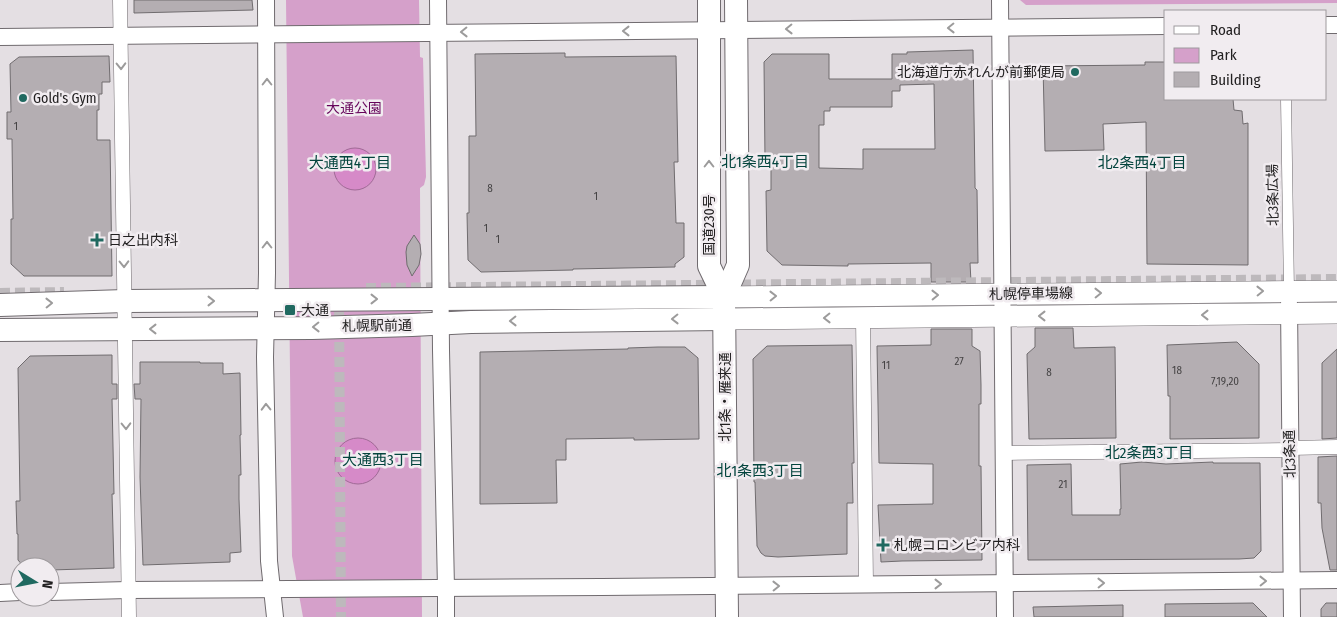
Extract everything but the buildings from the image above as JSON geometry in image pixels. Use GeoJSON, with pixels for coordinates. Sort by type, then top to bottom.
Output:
{"type":"FeatureCollection","features":[{"type":"Feature","properties":{"kind":"highway","name":"国道230号"},"geometry":{"type":"LineString","coordinates":[[709,0],[709,266],[724,308]]}},
{"type":"Feature","properties":{"kind":"highway","name":"国道230号"},"geometry":{"type":"LineString","coordinates":[[724,308],[738,265],[736,0]]}},
{"type":"Feature","properties":{"kind":"highway","name":"札幌駅前通"},"geometry":{"type":"LineString","coordinates":[[0,305],[125,301],[440,299],[724,308]]}},
{"type":"Feature","properties":{"kind":"highway","name":"札幌駅前通"},"geometry":{"type":"LineString","coordinates":[[0,330],[412,326],[724,308]]}},
{"type":"Feature","properties":{"kind":"highway","name":"北1条・雁来通"},"geometry":{"type":"LineString","coordinates":[[724,308],[727,617]]}},
{"type":"Feature","properties":{"kind":"main road","name":"札幌停車場線"},"geometry":{"type":"LineString","coordinates":[[724,308],[1002,294],[1337,291]]}},
{"type":"Feature","properties":{"kind":"main road","name":"札幌停車場線"},"geometry":{"type":"LineString","coordinates":[[724,308],[863,318],[1337,313]]}},
{"type":"Feature","properties":{"kind":"street"},"geometry":{"type":"LineString","coordinates":[[120,0],[129,617]]}},
{"type":"Feature","properties":{"kind":"street"},"geometry":{"type":"LineString","coordinates":[[266,0],[265,357],[268,561],[276,617]]}},
{"type":"Feature","properties":{"kind":"street"},"geometry":{"type":"LineString","coordinates":[[438,0],[440,324],[446,617]]}},
{"type":"Feature","properties":{"kind":"street"},"geometry":{"type":"LineString","coordinates":[[1000,0],[1005,617]]}},
{"type":"Feature","properties":{"kind":"street"},"geometry":{"type":"LineString","coordinates":[[0,37],[1164,26]]}},
{"type":"Feature","properties":{"kind":"street","name":"北3条広場"},"geometry":{"type":"LineString","coordinates":[[1286,100],[1289,291]]}},
{"type":"Feature","properties":{"kind":"street","name":"北3条通"},"geometry":{"type":"LineString","coordinates":[[1289,291],[1292,617]]}},
{"type":"Feature","properties":{"kind":"street"},"geometry":{"type":"LineString","coordinates":[[863,318],[866,585]]}},
{"type":"Feature","properties":{"kind":"street"},"geometry":{"type":"LineString","coordinates":[[1004,453],[1337,447]]}},
{"type":"Feature","properties":{"kind":"street"},"geometry":{"type":"LineString","coordinates":[[60,592],[1337,580]]}},
{"type":"Feature","properties":{"kind":"green space","name":"大通公園"},"geometry":{"type":"Polygon","coordinates":[[[286,0],[419,0],[420,57],[423,58],[426,177],[424,185],[420,188],[422,617],[303,617],[292,556],[286,0]]]}},
{"type":"Feature","properties":{"kind":"green space"},"geometry":{"type":"Polygon","coordinates":[[[1020,0],[1337,0],[1337,3],[1026,5],[1020,0]]]}},
{"type":"Feature","properties":{"kind":"shaded area"},"geometry":{"type":"Polygon","coordinates":[[[351,148],[359,148],[370,154],[376,169],[370,184],[359,190],[351,190],[340,184],[334,173],[334,165],[340,154],[351,148]]]}},
{"type":"Feature","properties":{"kind":"shaded area"},"geometry":{"type":"Polygon","coordinates":[[[358,438],[371,442],[377,448],[381,461],[377,474],[371,480],[358,484],[345,480],[339,474],[335,461],[339,448],[345,442],[358,438]]]}},
{"type":"Feature","properties":{"kind":"tunnel"},"geometry":{"type":"LineString","coordinates":[[366,288],[1337,279]]}},
{"type":"Feature","properties":{"kind":"tunnel"},"geometry":{"type":"LineString","coordinates":[[0,293],[64,292]]}},
{"type":"Feature","properties":{"kind":"tunnel"},"geometry":{"type":"LineString","coordinates":[[339,297],[341,617]]}},
{"type":"Feature","properties":{"kind":"place","name":"北海道庁赤れんが前郵便局"},"geometry":{"type":"Point","coordinates":[1075,72]}},
{"type":"Feature","properties":{"kind":"place","name":"Gold's Gym"},"geometry":{"type":"Point","coordinates":[23,98]}},
{"type":"Feature","properties":{"kind":"place","name":"日之出内科"},"geometry":{"type":"Point","coordinates":[97,240]}},
{"type":"Feature","properties":{"kind":"place","name":"大通"},"geometry":{"type":"Point","coordinates":[290,310]}},
{"type":"Feature","properties":{"kind":"place","name":"札幌コロンビア内科"},"geometry":{"type":"Point","coordinates":[883,545]}},
{"type":"Feature","properties":{"kind":"district","name":"北1条西4丁目"},"geometry":{"type":"Point","coordinates":[765,162]}},
{"type":"Feature","properties":{"kind":"district","name":"大通西4丁目"},"geometry":{"type":"Point","coordinates":[350,163]}},
{"type":"Feature","properties":{"kind":"district","name":"北2条西4丁目"},"geometry":{"type":"Point","coordinates":[1142,163]}},
{"type":"Feature","properties":{"kind":"district","name":"北2条西3丁目"},"geometry":{"type":"Point","coordinates":[1149,453]}},
{"type":"Feature","properties":{"kind":"district","name":"大通西3丁目"},"geometry":{"type":"Point","coordinates":[383,460]}},
{"type":"Feature","properties":{"kind":"district","name":"北1条西3丁目"},"geometry":{"type":"Point","coordinates":[760,471]}}]}
